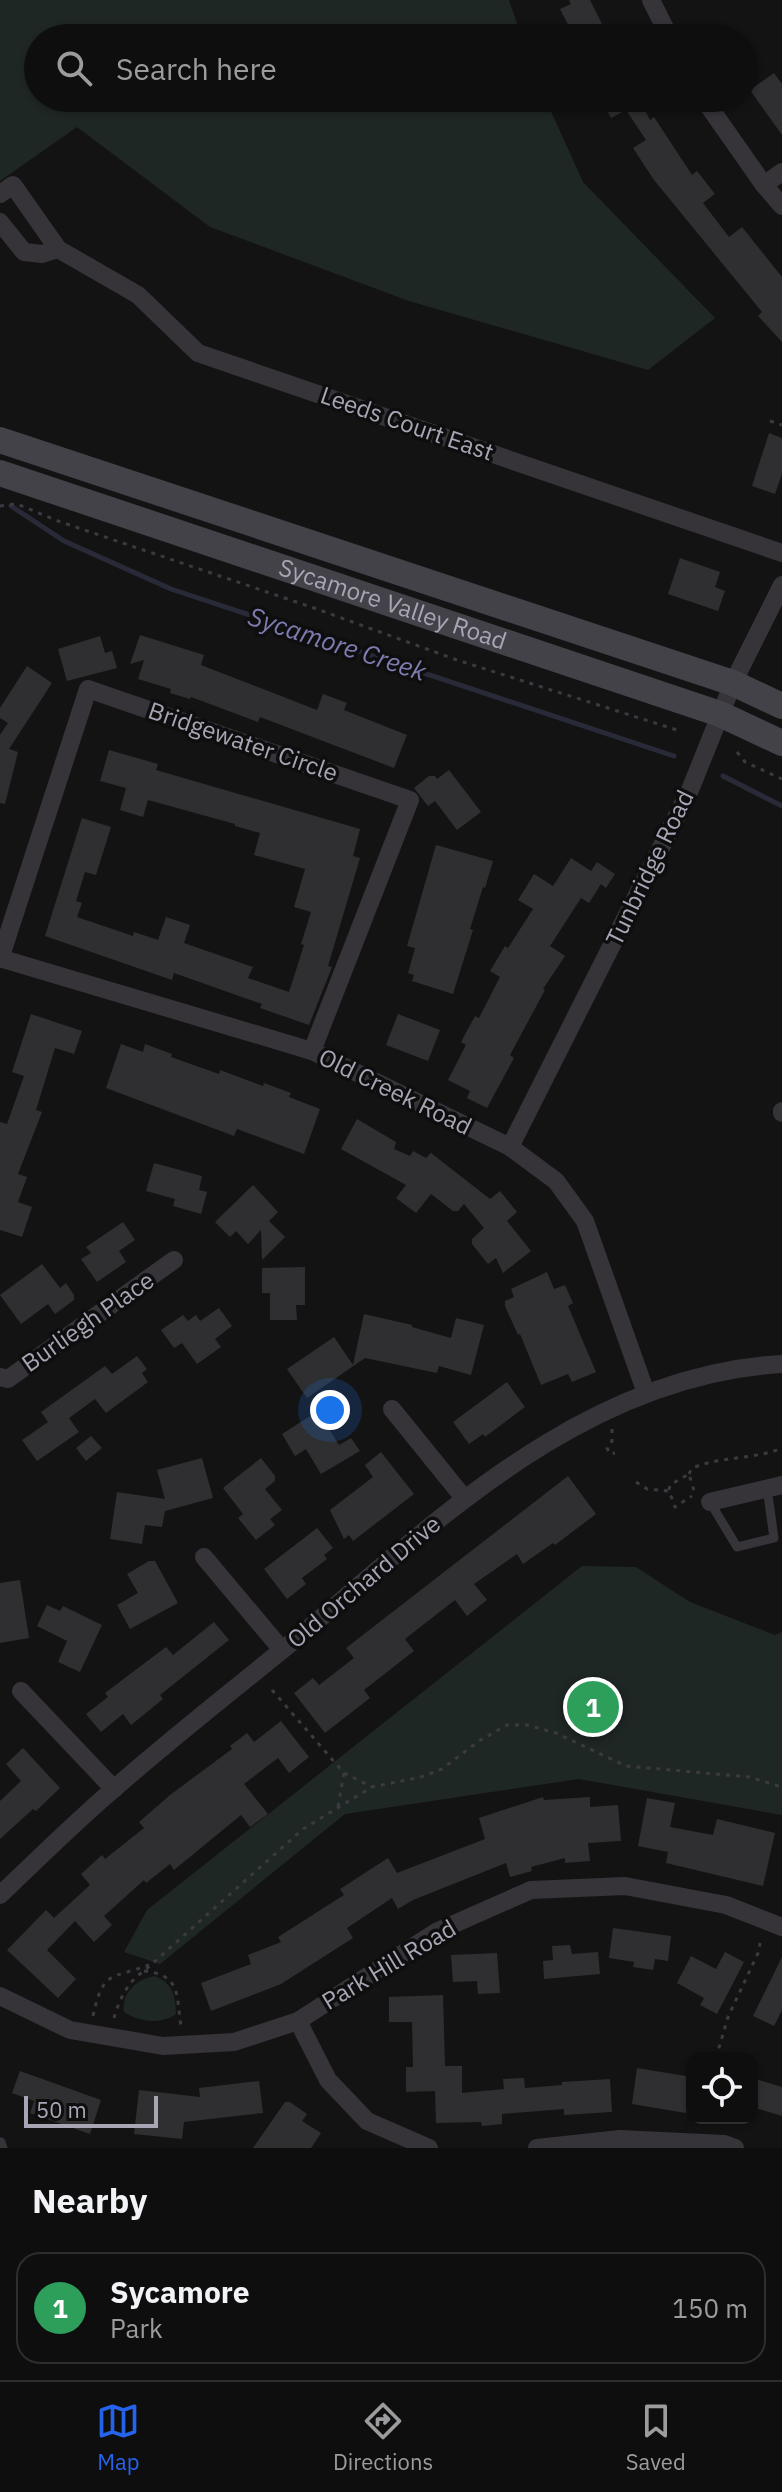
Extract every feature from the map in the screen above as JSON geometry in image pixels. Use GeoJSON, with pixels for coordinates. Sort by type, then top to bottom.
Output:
{"type":"FeatureCollection","features":[{"type":"Feature","properties":{"kind":"main road","name":"Sycamore Valley Road"},"geometry":{"type":"LineString","coordinates":[[0,440],[733,683],[782,706]]}},
{"type":"Feature","properties":{"kind":"main road","name":"Sycamore Valley Road"},"geometry":{"type":"LineString","coordinates":[[0,473],[720,714],[782,743]]}},
{"type":"Feature","properties":{"kind":"street"},"geometry":{"type":"LineString","coordinates":[[651,0],[663,24]]}},
{"type":"Feature","properties":{"kind":"street"},"geometry":{"type":"LineString","coordinates":[[713,112],[782,206]]}},
{"type":"Feature","properties":{"kind":"street"},"geometry":{"type":"LineString","coordinates":[[764,185],[782,172]]}},
{"type":"Feature","properties":{"kind":"street","name":"Leeds Court East"},"geometry":{"type":"LineString","coordinates":[[0,194],[13,185],[58,249],[138,295],[198,353],[782,553]]}},
{"type":"Feature","properties":{"kind":"street","name":"Leeds Court East"},"geometry":{"type":"LineString","coordinates":[[0,222],[24,252],[42,254],[58,249]]}},
{"type":"Feature","properties":{"kind":"street","name":"Tunbridge Road"},"geometry":{"type":"LineString","coordinates":[[510,1147],[690,790],[733,683],[782,585]]}},
{"type":"Feature","properties":{"kind":"street","name":"Bridgewater Circle"},"geometry":{"type":"LineString","coordinates":[[0,958],[88,689],[410,800],[312,1051]]}},
{"type":"Feature","properties":{"kind":"street","name":"Old Creek Road"},"geometry":{"type":"LineString","coordinates":[[0,958],[312,1051],[510,1147],[556,1181],[585,1221],[646,1393]]}},
{"type":"Feature","properties":{"kind":"street","name":"Burliegh Place"},"geometry":{"type":"LineString","coordinates":[[0,1377],[8,1379],[174,1260]]}},
{"type":"Feature","properties":{"kind":"street","name":"Old Orchard Drive"},"geometry":{"type":"LineString","coordinates":[[0,1895],[114,1789],[464,1498],[542,1444],[646,1393],[712,1374],[782,1364]]}},
{"type":"Feature","properties":{"kind":"street"},"geometry":{"type":"LineString","coordinates":[[392,1409],[464,1498]]}},
{"type":"Feature","properties":{"kind":"street"},"geometry":{"type":"LineString","coordinates":[[702,1498],[775,1487]]}},
{"type":"Feature","properties":{"kind":"street"},"geometry":{"type":"LineString","coordinates":[[204,1557],[282,1650]]}},
{"type":"Feature","properties":{"kind":"street"},"geometry":{"type":"LineString","coordinates":[[21,1691],[114,1789]]}},
{"type":"Feature","properties":{"kind":"street","name":"Park Hill Road"},"geometry":{"type":"LineString","coordinates":[[0,1996],[70,2030],[163,2046],[234,2042],[298,2021],[436,1932],[531,1890],[625,1886],[726,1905],[782,1927]]}},
{"type":"Feature","properties":{"kind":"street"},"geometry":{"type":"LineString","coordinates":[[298,2021],[328,2080],[367,2121],[429,2148]]}},
{"type":"Feature","properties":{"kind":"street"},"geometry":{"type":"LineString","coordinates":[[537,2148],[620,2139],[724,2144],[735,2148]]}},
{"type":"Feature","properties":{"kind":"lane"},"geometry":{"type":"LineString","coordinates":[[702,1498],[737,1547],[774,1538],[775,1487]]}},
{"type":"Feature","properties":{"kind":"path"},"geometry":{"type":"LineString","coordinates":[[770,421],[782,425]]}},
{"type":"Feature","properties":{"kind":"path"},"geometry":{"type":"LineString","coordinates":[[0,506],[17,504],[71,526],[457,660],[677,730]]}},
{"type":"Feature","properties":{"kind":"path"},"geometry":{"type":"LineString","coordinates":[[737,752],[745,762],[782,779]]}},
{"type":"Feature","properties":{"kind":"path"},"geometry":{"type":"LineString","coordinates":[[605,1412],[613,1435],[607,1448],[610,1454],[615,1453]]}},
{"type":"Feature","properties":{"kind":"path"},"geometry":{"type":"LineString","coordinates":[[689,1474],[702,1498],[675,1507],[670,1485],[689,1474],[692,1468],[704,1463],[762,1456],[782,1448]]}},
{"type":"Feature","properties":{"kind":"path"},"geometry":{"type":"LineString","coordinates":[[636,1482],[647,1489],[669,1491]]}},
{"type":"Feature","properties":{"kind":"path"},"geometry":{"type":"LineString","coordinates":[[272,1690],[344,1773],[372,1787]]}},
{"type":"Feature","properties":{"kind":"path"},"geometry":{"type":"LineString","coordinates":[[113,2023],[125,1991],[135,1976],[153,1964],[303,1829],[372,1787],[421,1777],[442,1769],[479,1741],[507,1725],[527,1725],[556,1733],[626,1766],[749,1777],[782,1787]]}},
{"type":"Feature","properties":{"kind":"path"},"geometry":{"type":"LineString","coordinates":[[338,1807],[344,1773]]}},
{"type":"Feature","properties":{"kind":"path"},"geometry":{"type":"LineString","coordinates":[[718,2052],[724,2027],[760,1943]]}},
{"type":"Feature","properties":{"kind":"path"},"geometry":{"type":"LineString","coordinates":[[92,2020],[105,1982],[117,1973],[153,1964]]}},
{"type":"Feature","properties":{"kind":"path"},"geometry":{"type":"LineString","coordinates":[[144,1971],[170,1979],[176,1990],[181,2029]]}},
{"type":"Feature","properties":{"kind":"shaded area"},"geometry":{"type":"Polygon","coordinates":[[[0,0],[509,0],[517,24],[24,24],[24,112],[551,112],[583,182],[715,318],[648,370],[409,301],[210,227],[77,127],[0,181],[0,0]]]}},
{"type":"Feature","properties":{"kind":"shaded area"},"geometry":{"type":"Polygon","coordinates":[[[582,1566],[636,1567],[690,1602],[775,1635],[782,1632],[782,1815],[579,1779],[345,1814],[160,1964],[124,1952],[147,1910],[582,1566]]]}},
{"type":"Feature","properties":{"kind":"shaded area"},"geometry":{"type":"Polygon","coordinates":[[[154,1976],[172,1990],[176,2014],[164,2020],[150,2021],[124,2012],[125,1999],[132,1988],[154,1976]]]}},
{"type":"Feature","properties":{"kind":"building"},"geometry":{"type":"Polygon","coordinates":[[[569,0],[590,0],[602,24],[568,24],[560,9],[571,4],[569,0]]]}},
{"type":"Feature","properties":{"kind":"building"},"geometry":{"type":"Polygon","coordinates":[[[774,73],[782,84],[782,135],[758,101],[758,84],[774,73]]]}},
{"type":"Feature","properties":{"kind":"building"},"geometry":{"type":"Polygon","coordinates":[[[608,112],[622,112],[611,118],[608,112]]]}},
{"type":"Feature","properties":{"kind":"building"},"geometry":{"type":"Polygon","coordinates":[[[627,112],[646,112],[650,120],[654,117],[692,175],[697,171],[715,194],[703,203],[729,237],[742,227],[782,277],[782,342],[758,316],[762,312],[654,180],[633,148],[646,140],[627,112]]]}},
{"type":"Feature","properties":{"kind":"building"},"geometry":{"type":"Polygon","coordinates":[[[769,433],[782,438],[782,474],[775,494],[752,486],[769,433]]]}},
{"type":"Feature","properties":{"kind":"building"},"geometry":{"type":"Polygon","coordinates":[[[680,558],[720,572],[715,587],[725,591],[718,611],[668,594],[680,558]]]}},
{"type":"Feature","properties":{"kind":"building"},"geometry":{"type":"Polygon","coordinates":[[[140,635],[204,655],[201,665],[317,710],[323,694],[347,703],[344,710],[407,735],[394,768],[260,717],[258,722],[138,679],[144,660],[130,664],[140,635]]]}},
{"type":"Feature","properties":{"kind":"building"},"geometry":{"type":"Polygon","coordinates":[[[100,636],[105,653],[112,651],[117,668],[67,681],[58,649],[100,636]]]}},
{"type":"Feature","properties":{"kind":"building"},"geometry":{"type":"Polygon","coordinates":[[[27,666],[52,683],[9,749],[18,752],[5,804],[0,803],[0,735],[8,723],[0,718],[0,708],[27,666]]]}},
{"type":"Feature","properties":{"kind":"building"},"geometry":{"type":"Polygon","coordinates":[[[109,750],[158,764],[156,770],[360,829],[353,856],[360,858],[328,966],[332,967],[309,1025],[260,1008],[262,1004],[174,973],[172,980],[45,936],[82,818],[111,827],[96,875],[85,872],[76,901],[82,903],[77,917],[133,936],[134,932],[158,940],[166,917],[190,925],[184,943],[253,967],[248,978],[289,992],[311,912],[294,907],[305,869],[254,855],[260,833],[235,824],[148,800],[143,817],[120,810],[126,788],[100,781],[109,750]]]}},
{"type":"Feature","properties":{"kind":"building"},"geometry":{"type":"Polygon","coordinates":[[[449,770],[481,812],[457,830],[435,801],[428,806],[414,788],[429,776],[437,779],[449,770]]]}},
{"type":"Feature","properties":{"kind":"building"},"geometry":{"type":"Polygon","coordinates":[[[436,845],[493,861],[470,929],[473,930],[453,994],[412,981],[414,975],[408,973],[415,948],[407,946],[436,845]]]}},
{"type":"Feature","properties":{"kind":"building"},"geometry":{"type":"Polygon","coordinates":[[[571,858],[591,871],[597,862],[615,874],[606,888],[601,884],[589,903],[581,898],[550,946],[565,956],[543,989],[510,1055],[514,1058],[487,1108],[467,1098],[470,1091],[448,1080],[466,1045],[461,1042],[475,1016],[479,1018],[500,977],[490,971],[533,909],[518,900],[534,874],[553,886],[571,858]]]}},
{"type":"Feature","properties":{"kind":"building"},"geometry":{"type":"Polygon","coordinates":[[[31,1014],[82,1031],[74,1054],[55,1048],[36,1110],[42,1112],[18,1174],[27,1177],[18,1202],[32,1207],[22,1237],[0,1230],[0,1122],[7,1124],[24,1076],[12,1072],[31,1014]]]}},
{"type":"Feature","properties":{"kind":"building"},"geometry":{"type":"Polygon","coordinates":[[[398,1014],[440,1030],[428,1061],[386,1045],[398,1014]]]}},
{"type":"Feature","properties":{"kind":"building"},"geometry":{"type":"Polygon","coordinates":[[[121,1044],[143,1052],[145,1044],[219,1074],[220,1070],[291,1093],[289,1097],[320,1109],[304,1154],[237,1129],[234,1136],[106,1088],[121,1044]]]}},
{"type":"Feature","properties":{"kind":"building"},"geometry":{"type":"Polygon","coordinates":[[[357,1119],[396,1142],[394,1149],[410,1156],[413,1151],[426,1158],[431,1153],[490,1199],[500,1191],[517,1212],[507,1221],[531,1251],[503,1273],[496,1258],[488,1264],[472,1244],[472,1239],[484,1228],[464,1204],[458,1211],[453,1211],[431,1194],[416,1213],[396,1198],[406,1185],[341,1149],[357,1119]]]}},
{"type":"Feature","properties":{"kind":"building"},"geometry":{"type":"Polygon","coordinates":[[[154,1163],[202,1176],[199,1190],[207,1192],[201,1214],[173,1206],[175,1199],[146,1191],[154,1163]]]}},
{"type":"Feature","properties":{"kind":"building"},"geometry":{"type":"Polygon","coordinates":[[[253,1185],[278,1212],[269,1221],[285,1237],[262,1260],[261,1230],[248,1244],[236,1231],[230,1237],[215,1222],[253,1185]]]}},
{"type":"Feature","properties":{"kind":"building"},"geometry":{"type":"Polygon","coordinates":[[[123,1222],[135,1240],[119,1251],[126,1262],[97,1282],[81,1259],[91,1253],[86,1247],[123,1222]]]}},
{"type":"Feature","properties":{"kind":"building"},"geometry":{"type":"Polygon","coordinates":[[[42,1264],[60,1288],[66,1283],[74,1300],[55,1314],[48,1304],[21,1324],[0,1295],[42,1264]]]}},
{"type":"Feature","properties":{"kind":"building"},"geometry":{"type":"Polygon","coordinates":[[[305,1267],[305,1305],[296,1305],[297,1320],[270,1320],[270,1293],[262,1293],[262,1268],[305,1267]]]}},
{"type":"Feature","properties":{"kind":"building"},"geometry":{"type":"Polygon","coordinates":[[[547,1272],[554,1289],[565,1285],[573,1303],[568,1306],[596,1372],[572,1382],[568,1374],[541,1385],[505,1301],[514,1297],[511,1289],[547,1272]]]}},
{"type":"Feature","properties":{"kind":"building"},"geometry":{"type":"Polygon","coordinates":[[[219,1308],[232,1326],[215,1339],[221,1347],[197,1364],[182,1343],[174,1348],[161,1330],[183,1315],[188,1321],[196,1315],[200,1321],[219,1308]]]}},
{"type":"Feature","properties":{"kind":"building"},"geometry":{"type":"Polygon","coordinates":[[[364,1314],[451,1338],[456,1318],[484,1325],[471,1375],[439,1366],[437,1373],[365,1358],[307,1398],[287,1369],[334,1337],[353,1365],[364,1314]]]}},
{"type":"Feature","properties":{"kind":"building"},"geometry":{"type":"Polygon","coordinates":[[[137,1356],[147,1369],[142,1373],[148,1382],[106,1413],[95,1399],[69,1418],[79,1432],[37,1461],[22,1440],[48,1422],[41,1412],[105,1366],[112,1374],[137,1356]]]}},
{"type":"Feature","properties":{"kind":"building"},"geometry":{"type":"Polygon","coordinates":[[[507,1382],[525,1407],[485,1437],[483,1434],[469,1444],[453,1422],[507,1382]]]}},
{"type":"Feature","properties":{"kind":"building"},"geometry":{"type":"Polygon","coordinates":[[[318,1411],[339,1445],[351,1438],[360,1451],[321,1474],[306,1449],[295,1456],[282,1434],[318,1411]]]}},
{"type":"Feature","properties":{"kind":"building"},"geometry":{"type":"Polygon","coordinates":[[[91,1436],[102,1448],[86,1461],[76,1448],[91,1436]]]}},
{"type":"Feature","properties":{"kind":"building"},"geometry":{"type":"Polygon","coordinates":[[[381,1452],[414,1494],[353,1541],[349,1535],[344,1539],[330,1510],[373,1477],[365,1465],[381,1452]]]}},
{"type":"Feature","properties":{"kind":"building"},"geometry":{"type":"Polygon","coordinates":[[[202,1458],[213,1498],[165,1511],[162,1527],[145,1525],[142,1544],[110,1539],[117,1492],[165,1499],[157,1470],[202,1458]]]}},
{"type":"Feature","properties":{"kind":"building"},"geometry":{"type":"Polygon","coordinates":[[[261,1458],[275,1476],[275,1481],[265,1489],[282,1510],[270,1519],[275,1525],[256,1540],[238,1518],[243,1514],[223,1488],[261,1458]]]}},
{"type":"Feature","properties":{"kind":"building"},"geometry":{"type":"Polygon","coordinates":[[[568,1476],[596,1514],[555,1545],[553,1543],[523,1564],[517,1554],[474,1584],[487,1600],[467,1616],[455,1600],[405,1639],[414,1651],[364,1690],[370,1698],[325,1733],[294,1693],[313,1678],[319,1685],[354,1658],[346,1648],[568,1476]]]}},
{"type":"Feature","properties":{"kind":"building"},"geometry":{"type":"Polygon","coordinates":[[[317,1528],[333,1548],[324,1555],[327,1559],[302,1578],[306,1584],[287,1599],[264,1569],[317,1528]]]}},
{"type":"Feature","properties":{"kind":"building"},"geometry":{"type":"Polygon","coordinates":[[[149,1561],[155,1561],[178,1603],[130,1629],[117,1605],[138,1593],[127,1574],[149,1561]]]}},
{"type":"Feature","properties":{"kind":"building"},"geometry":{"type":"Polygon","coordinates":[[[20,1580],[29,1638],[0,1643],[0,1583],[20,1580]]]}},
{"type":"Feature","properties":{"kind":"building"},"geometry":{"type":"Polygon","coordinates":[[[47,1605],[60,1611],[63,1606],[102,1625],[80,1672],[58,1662],[67,1641],[37,1626],[47,1605]]]}},
{"type":"Feature","properties":{"kind":"building"},"geometry":{"type":"Polygon","coordinates":[[[214,1622],[229,1640],[160,1695],[163,1699],[131,1725],[123,1714],[101,1732],[86,1714],[108,1697],[105,1693],[166,1647],[173,1655],[214,1622]]]}},
{"type":"Feature","properties":{"kind":"building"},"geometry":{"type":"Polygon","coordinates":[[[281,1721],[309,1757],[289,1773],[278,1758],[244,1784],[268,1814],[250,1827],[241,1815],[174,1870],[170,1864],[146,1883],[144,1880],[104,1916],[112,1925],[94,1942],[75,1921],[47,1950],[76,1979],[58,1998],[7,1950],[46,1910],[54,1918],[90,1885],[81,1874],[102,1855],[105,1859],[144,1828],[139,1822],[170,1795],[232,1749],[230,1746],[247,1733],[254,1742],[281,1721]]]}},
{"type":"Feature","properties":{"kind":"building"},"geometry":{"type":"Polygon","coordinates":[[[23,1748],[60,1788],[0,1839],[0,1801],[21,1781],[6,1764],[23,1748]]]}},
{"type":"Feature","properties":{"kind":"building"},"geometry":{"type":"Polygon","coordinates":[[[543,1797],[544,1800],[590,1797],[590,1807],[618,1805],[621,1841],[588,1843],[590,1861],[565,1863],[565,1858],[531,1867],[532,1871],[510,1877],[506,1863],[413,1900],[398,1909],[392,1898],[347,1928],[353,1938],[281,1984],[211,2011],[201,1983],[251,1964],[248,1955],[281,1942],[278,1937],[344,1895],[340,1889],[388,1858],[397,1873],[485,1839],[479,1818],[543,1797]]]}},
{"type":"Feature","properties":{"kind":"building"},"geometry":{"type":"Polygon","coordinates":[[[647,1798],[675,1803],[670,1827],[713,1835],[717,1819],[775,1833],[763,1886],[666,1863],[668,1852],[638,1846],[647,1798]]]}},
{"type":"Feature","properties":{"kind":"building"},"geometry":{"type":"Polygon","coordinates":[[[613,1928],[671,1936],[668,1961],[655,1959],[653,1970],[633,1967],[634,1962],[609,1958],[613,1928]]]}},
{"type":"Feature","properties":{"kind":"building"},"geometry":{"type":"Polygon","coordinates":[[[570,1945],[572,1954],[598,1952],[600,1974],[544,1979],[543,1961],[553,1960],[552,1946],[570,1945]]]}},
{"type":"Feature","properties":{"kind":"building"},"geometry":{"type":"Polygon","coordinates":[[[725,1952],[744,1962],[717,2014],[700,2005],[704,1998],[677,1983],[691,1956],[716,1969],[725,1952]]]}},
{"type":"Feature","properties":{"kind":"building"},"geometry":{"type":"Polygon","coordinates":[[[497,1953],[500,1993],[478,1994],[477,1981],[453,1982],[451,1955],[497,1953]]]}},
{"type":"Feature","properties":{"kind":"building"},"geometry":{"type":"Polygon","coordinates":[[[782,1957],[782,2010],[774,2026],[753,2016],[782,1957]]]}},
{"type":"Feature","properties":{"kind":"building"},"geometry":{"type":"Polygon","coordinates":[[[443,1995],[445,2066],[462,2066],[462,2093],[504,2089],[503,2079],[524,2078],[525,2088],[610,2079],[612,2112],[564,2115],[564,2109],[502,2114],[502,2124],[436,2123],[435,2091],[406,2092],[406,2067],[413,2067],[412,2022],[389,2022],[389,1997],[443,1995]]]}},
{"type":"Feature","properties":{"kind":"building"},"geometry":{"type":"Polygon","coordinates":[[[637,2068],[686,2076],[686,2113],[632,2104],[637,2068]]]}},
{"type":"Feature","properties":{"kind":"building"},"geometry":{"type":"Polygon","coordinates":[[[20,2071],[101,2100],[90,2134],[30,2113],[34,2101],[12,2093],[20,2071]]]}},
{"type":"Feature","properties":{"kind":"building"},"geometry":{"type":"Polygon","coordinates":[[[758,2080],[782,2087],[782,2116],[758,2109],[758,2080]]]}},
{"type":"Feature","properties":{"kind":"building"},"geometry":{"type":"Polygon","coordinates":[[[259,2081],[263,2113],[184,2122],[182,2139],[134,2134],[139,2090],[200,2097],[199,2088],[259,2081]]]}},
{"type":"Feature","properties":{"kind":"building"},"geometry":{"type":"Polygon","coordinates":[[[285,2102],[307,2114],[302,2121],[321,2133],[311,2148],[253,2148],[285,2102]]]}},
{"type":"Feature","properties":{"kind":"waterway","name":"Sycamore Creek"},"geometry":{"type":"LineString","coordinates":[[11,506],[64,541],[171,589],[674,756]]}},
{"type":"Feature","properties":{"kind":"waterway","name":"Sycamore Creek"},"geometry":{"type":"LineString","coordinates":[[723,776],[782,806]]}},
{"type":"Feature","properties":{"kind":"place","name":"Sycamore"},"geometry":{"type":"Point","coordinates":[593,1707]}}]}
